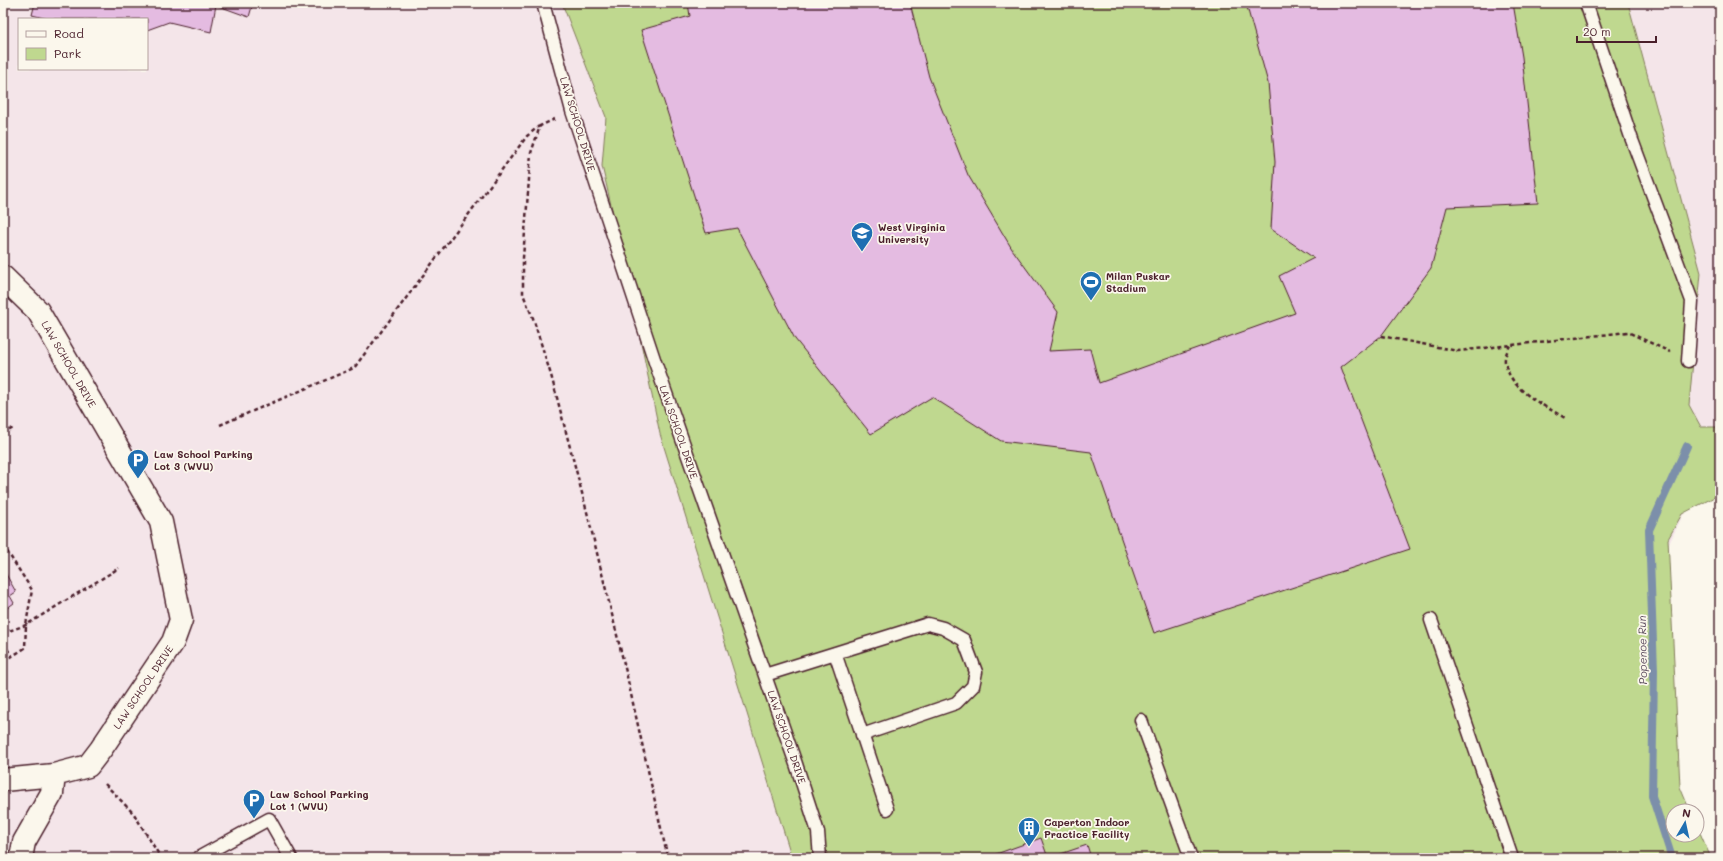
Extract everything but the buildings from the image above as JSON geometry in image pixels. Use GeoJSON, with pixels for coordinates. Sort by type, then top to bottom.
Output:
{"type":"FeatureCollection","features":[{"type":"Feature","properties":{"kind":"street","name":"LAW SCHOOL DRIVE"},"geometry":{"type":"LineString","coordinates":[[3,277],[38,311],[161,522],[181,620],[173,642],[88,766]]}},
{"type":"Feature","properties":{"kind":"street"},"geometry":{"type":"LineString","coordinates":[[3,780],[54,775],[88,766]]}},
{"type":"Feature","properties":{"kind":"street"},"geometry":{"type":"LineString","coordinates":[[21,858],[24,842],[52,793],[54,775]]}},
{"type":"Feature","properties":{"kind":"lane","name":"LAW SCHOOL DRIVE"},"geometry":{"type":"LineString","coordinates":[[543,3],[572,111],[655,362],[765,675],[818,832],[820,858]]}},
{"type":"Feature","properties":{"kind":"lane"},"geometry":{"type":"LineString","coordinates":[[1586,3],[1632,140],[1692,301],[1688,361]]}},
{"type":"Feature","properties":{"kind":"lane"},"geometry":{"type":"LineString","coordinates":[[1431,620],[1512,858]]}},
{"type":"Feature","properties":{"kind":"lane"},"geometry":{"type":"LineString","coordinates":[[765,675],[928,624],[943,628],[964,640],[976,672],[973,686],[956,703],[862,735]]}},
{"type":"Feature","properties":{"kind":"lane"},"geometry":{"type":"LineString","coordinates":[[835,653],[887,809]]}},
{"type":"Feature","properties":{"kind":"lane"},"geometry":{"type":"LineString","coordinates":[[1141,720],[1191,858]]}},
{"type":"Feature","properties":{"kind":"lane"},"geometry":{"type":"LineString","coordinates":[[198,858],[270,820],[291,858]]}},
{"type":"Feature","properties":{"kind":"path"},"geometry":{"type":"LineString","coordinates":[[220,425],[354,368],[527,136],[540,126],[572,111]]}},
{"type":"Feature","properties":{"kind":"path"},"geometry":{"type":"LineString","coordinates":[[540,126],[532,153],[523,258],[523,294],[533,318],[551,375],[587,512],[669,858]]}},
{"type":"Feature","properties":{"kind":"path"},"geometry":{"type":"LineString","coordinates":[[1381,336],[1458,351],[1628,332],[1688,361]]}},
{"type":"Feature","properties":{"kind":"path"},"geometry":{"type":"LineString","coordinates":[[1510,345],[1504,361],[1510,375],[1522,390],[1567,419]]}},
{"type":"Feature","properties":{"kind":"path"},"geometry":{"type":"LineString","coordinates":[[3,434],[13,428]]}},
{"type":"Feature","properties":{"kind":"path"},"geometry":{"type":"LineString","coordinates":[[3,545],[32,590],[26,625],[25,648],[3,662]]}},
{"type":"Feature","properties":{"kind":"path"},"geometry":{"type":"LineString","coordinates":[[3,633],[26,625],[119,568]]}},
{"type":"Feature","properties":{"kind":"path"},"geometry":{"type":"LineString","coordinates":[[3,643],[12,656]]}},
{"type":"Feature","properties":{"kind":"path"},"geometry":{"type":"LineString","coordinates":[[88,766],[134,814],[161,858]]}},
{"type":"Feature","properties":{"kind":"shaded area","name":"West Virginia University"},"geometry":{"type":"Polygon","coordinates":[[[3,3],[1720,3],[1720,437],[1593,704],[1612,858],[3,858],[3,3]]]}},
{"type":"Feature","properties":{"kind":"green space"},"geometry":{"type":"Polygon","coordinates":[[[562,3],[1628,3],[1701,273],[1689,405],[1701,427],[1720,427],[1720,494],[1682,514],[1668,539],[1680,787],[1687,803],[1665,803],[1665,843],[1704,843],[1711,858],[792,858],[660,434],[624,261],[602,166],[606,117],[562,3]]]}},
{"type":"Feature","properties":{"kind":"waterway","name":"Popenoe Run"},"geometry":{"type":"LineString","coordinates":[[1672,858],[1652,796],[1654,671],[1649,530],[1687,446]]}},
{"type":"Feature","properties":{"kind":"place","name":"West Virginia University"},"geometry":{"type":"Point","coordinates":[862,252]}},
{"type":"Feature","properties":{"kind":"place","name":"Milan Puskar Stadium"},"geometry":{"type":"Point","coordinates":[1091,302]}},
{"type":"Feature","properties":{"kind":"place","name":"Law School Parking Lot 3 (WVU)"},"geometry":{"type":"Point","coordinates":[138,480]}},
{"type":"Feature","properties":{"kind":"place","name":"Law School Parking Lot 1 (WVU)"},"geometry":{"type":"Point","coordinates":[254,820]}},
{"type":"Feature","properties":{"kind":"place","name":"Caperton Indoor Practice Facility"},"geometry":{"type":"Point","coordinates":[1029,848]}}]}
